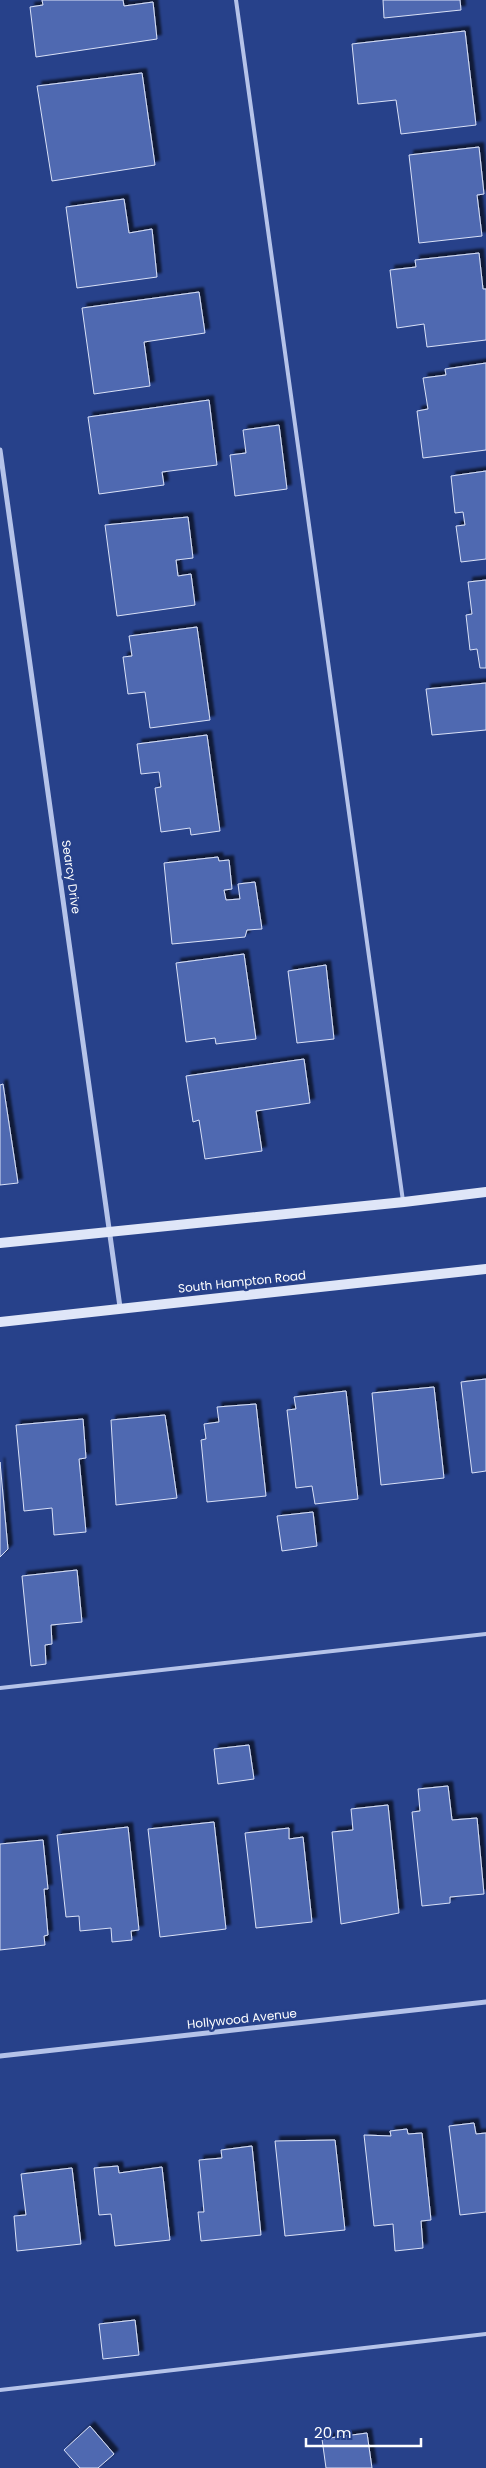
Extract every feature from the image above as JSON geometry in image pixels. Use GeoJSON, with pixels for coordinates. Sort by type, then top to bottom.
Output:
{"type":"FeatureCollection","features":[{"type":"Feature","properties":{"kind":"main road"},"geometry":{"type":"LineString","coordinates":[[0,1243],[486,1192]]}},
{"type":"Feature","properties":{"kind":"main road","name":"South Hampton Road"},"geometry":{"type":"LineString","coordinates":[[0,1322],[120,1307],[486,1269]]}},
{"type":"Feature","properties":{"kind":"street","name":"Searcy Drive"},"geometry":{"type":"LineString","coordinates":[[0,450],[120,1307]]}},
{"type":"Feature","properties":{"kind":"street","name":"Hollywood Avenue"},"geometry":{"type":"LineString","coordinates":[[0,2056],[486,2002]]}},
{"type":"Feature","properties":{"kind":"lane"},"geometry":{"type":"LineString","coordinates":[[236,0],[404,1202]]}},
{"type":"Feature","properties":{"kind":"lane"},"geometry":{"type":"LineString","coordinates":[[0,1688],[486,1634]]}},
{"type":"Feature","properties":{"kind":"lane"},"geometry":{"type":"LineString","coordinates":[[0,2390],[486,2334]]}},
{"type":"Feature","properties":{"kind":"building"},"geometry":{"type":"Polygon","coordinates":[[[42,0],[123,0],[124,6],[153,2],[157,39],[36,57],[30,7],[43,5],[42,0]]]}},
{"type":"Feature","properties":{"kind":"building"},"geometry":{"type":"Polygon","coordinates":[[[383,0],[460,0],[461,10],[384,18],[383,0]]]}},
{"type":"Feature","properties":{"kind":"building"},"geometry":{"type":"Polygon","coordinates":[[[465,31],[476,125],[401,134],[396,100],[358,104],[352,44],[465,31]]]}},
{"type":"Feature","properties":{"kind":"building"},"geometry":{"type":"Polygon","coordinates":[[[142,73],[155,165],[52,181],[37,86],[142,73]]]}},
{"type":"Feature","properties":{"kind":"building"},"geometry":{"type":"Polygon","coordinates":[[[479,147],[484,194],[477,195],[482,236],[419,243],[409,155],[479,147]]]}},
{"type":"Feature","properties":{"kind":"building"},"geometry":{"type":"Polygon","coordinates":[[[124,199],[129,233],[152,229],[157,277],[77,288],[66,207],[124,199]]]}},
{"type":"Feature","properties":{"kind":"building"},"geometry":{"type":"Polygon","coordinates":[[[479,253],[483,289],[486,289],[486,340],[427,347],[424,324],[397,328],[390,270],[416,267],[415,260],[479,253]]]}},
{"type":"Feature","properties":{"kind":"building"},"geometry":{"type":"Polygon","coordinates":[[[199,292],[205,333],[144,342],[150,386],[94,394],[82,308],[199,292]]]}},
{"type":"Feature","properties":{"kind":"building"},"geometry":{"type":"Polygon","coordinates":[[[486,363],[486,450],[423,458],[417,411],[428,409],[423,378],[446,375],[445,369],[486,363]]]}},
{"type":"Feature","properties":{"kind":"building"},"geometry":{"type":"Polygon","coordinates":[[[209,400],[217,465],[162,472],[164,485],[99,494],[88,417],[209,400]]]}},
{"type":"Feature","properties":{"kind":"building"},"geometry":{"type":"Polygon","coordinates":[[[279,425],[287,489],[235,496],[230,455],[246,453],[243,430],[279,425]]]}},
{"type":"Feature","properties":{"kind":"building"},"geometry":{"type":"Polygon","coordinates":[[[486,471],[486,559],[461,562],[456,526],[465,525],[463,512],[455,513],[451,476],[486,471]]]}},
{"type":"Feature","properties":{"kind":"building"},"geometry":{"type":"Polygon","coordinates":[[[188,517],[193,558],[176,560],[178,576],[191,574],[195,605],[117,616],[105,525],[188,517]]]}},
{"type":"Feature","properties":{"kind":"building"},"geometry":{"type":"Polygon","coordinates":[[[486,580],[486,668],[480,668],[477,649],[470,650],[466,615],[472,614],[468,582],[486,580]]]}},
{"type":"Feature","properties":{"kind":"building"},"geometry":{"type":"Polygon","coordinates":[[[197,627],[210,720],[150,728],[145,692],[128,694],[123,657],[132,656],[129,636],[197,627]]]}},
{"type":"Feature","properties":{"kind":"building"},"geometry":{"type":"Polygon","coordinates":[[[486,683],[486,730],[432,735],[426,689],[486,683]]]}},
{"type":"Feature","properties":{"kind":"building"},"geometry":{"type":"Polygon","coordinates":[[[207,735],[220,831],[191,835],[190,828],[161,832],[155,788],[161,787],[159,772],[141,774],[137,744],[207,735]]]}},
{"type":"Feature","properties":{"kind":"building"},"geometry":{"type":"Polygon","coordinates":[[[218,857],[219,861],[229,860],[232,889],[224,890],[226,900],[240,899],[238,884],[255,882],[262,929],[247,930],[245,937],[172,944],[164,863],[218,857]]]}},
{"type":"Feature","properties":{"kind":"building"},"geometry":{"type":"Polygon","coordinates":[[[244,954],[256,1039],[216,1044],[215,1038],[186,1042],[176,963],[244,954]]]}},
{"type":"Feature","properties":{"kind":"building"},"geometry":{"type":"Polygon","coordinates":[[[326,965],[334,1039],[297,1043],[288,971],[326,965]]]}},
{"type":"Feature","properties":{"kind":"building"},"geometry":{"type":"Polygon","coordinates":[[[304,1059],[310,1103],[256,1111],[262,1151],[205,1159],[199,1120],[193,1122],[186,1076],[304,1059]]]}},
{"type":"Feature","properties":{"kind":"building"},"geometry":{"type":"Polygon","coordinates":[[[3,1084],[18,1183],[0,1185],[0,1085],[3,1084]]]}},
{"type":"Feature","properties":{"kind":"building"},"geometry":{"type":"Polygon","coordinates":[[[486,1379],[486,1471],[472,1473],[461,1382],[486,1379]]]}},
{"type":"Feature","properties":{"kind":"building"},"geometry":{"type":"Polygon","coordinates":[[[434,1387],[444,1478],[381,1485],[372,1393],[434,1387]]]}},
{"type":"Feature","properties":{"kind":"building"},"geometry":{"type":"Polygon","coordinates":[[[346,1391],[358,1499],[315,1504],[312,1486],[296,1488],[287,1410],[296,1409],[294,1397],[346,1391]]]}},
{"type":"Feature","properties":{"kind":"building"},"geometry":{"type":"Polygon","coordinates":[[[256,1404],[266,1496],[207,1502],[201,1440],[206,1439],[204,1424],[219,1422],[217,1407],[256,1404]]]}},
{"type":"Feature","properties":{"kind":"building"},"geometry":{"type":"Polygon","coordinates":[[[165,1415],[177,1498],[116,1505],[111,1420],[165,1415]]]}},
{"type":"Feature","properties":{"kind":"building"},"geometry":{"type":"Polygon","coordinates":[[[83,1419],[86,1458],[79,1459],[86,1532],[54,1535],[52,1508],[24,1511],[16,1425],[83,1419]]]}},
{"type":"Feature","properties":{"kind":"building"},"geometry":{"type":"Polygon","coordinates":[[[0,1462],[8,1549],[0,1557],[0,1462]]]}},
{"type":"Feature","properties":{"kind":"building"},"geometry":{"type":"Polygon","coordinates":[[[313,1512],[317,1546],[282,1551],[277,1516],[313,1512]]]}},
{"type":"Feature","properties":{"kind":"building"},"geometry":{"type":"Polygon","coordinates":[[[77,1570],[82,1622],[51,1625],[52,1644],[45,1645],[46,1664],[31,1666],[22,1576],[77,1570]]]}},
{"type":"Feature","properties":{"kind":"building"},"geometry":{"type":"Polygon","coordinates":[[[249,1745],[254,1779],[218,1784],[214,1749],[249,1745]]]}},
{"type":"Feature","properties":{"kind":"building"},"geometry":{"type":"Polygon","coordinates":[[[448,1786],[452,1820],[477,1818],[484,1894],[450,1897],[450,1903],[422,1906],[412,1812],[420,1811],[418,1789],[448,1786]]]}},
{"type":"Feature","properties":{"kind":"building"},"geometry":{"type":"Polygon","coordinates":[[[388,1805],[399,1913],[341,1924],[332,1832],[353,1830],[351,1809],[388,1805]]]}},
{"type":"Feature","properties":{"kind":"building"},"geometry":{"type":"Polygon","coordinates":[[[214,1822],[226,1929],[160,1937],[148,1829],[214,1822]]]}},
{"type":"Feature","properties":{"kind":"building"},"geometry":{"type":"Polygon","coordinates":[[[128,1827],[139,1930],[131,1931],[132,1940],[112,1942],[111,1928],[80,1931],[79,1916],[66,1917],[57,1835],[128,1827]]]}},
{"type":"Feature","properties":{"kind":"building"},"geometry":{"type":"Polygon","coordinates":[[[289,1828],[289,1839],[303,1837],[312,1922],[256,1928],[245,1833],[289,1828]]]}},
{"type":"Feature","properties":{"kind":"building"},"geometry":{"type":"Polygon","coordinates":[[[43,1840],[48,1889],[44,1889],[48,1935],[44,1936],[45,1945],[0,1950],[0,1844],[43,1840]]]}},
{"type":"Feature","properties":{"kind":"building"},"geometry":{"type":"Polygon","coordinates":[[[474,2123],[476,2134],[486,2133],[486,2212],[460,2215],[449,2126],[474,2123]]]}},
{"type":"Feature","properties":{"kind":"building"},"geometry":{"type":"Polygon","coordinates":[[[407,2129],[408,2134],[422,2133],[431,2220],[421,2221],[423,2248],[395,2251],[393,2224],[374,2226],[364,2135],[391,2136],[390,2131],[407,2129]]]}},
{"type":"Feature","properties":{"kind":"building"},"geometry":{"type":"Polygon","coordinates":[[[335,2140],[345,2230],[285,2236],[275,2141],[335,2140]]]}},
{"type":"Feature","properties":{"kind":"building"},"geometry":{"type":"Polygon","coordinates":[[[252,2146],[261,2235],[201,2241],[198,2212],[204,2212],[199,2160],[222,2158],[221,2150],[252,2146]]]}},
{"type":"Feature","properties":{"kind":"building"},"geometry":{"type":"Polygon","coordinates":[[[118,2166],[119,2173],[162,2167],[170,2240],[115,2246],[111,2214],[99,2215],[94,2168],[118,2166]]]}},
{"type":"Feature","properties":{"kind":"building"},"geometry":{"type":"Polygon","coordinates":[[[72,2168],[81,2244],[17,2251],[14,2216],[26,2215],[21,2174],[72,2168]]]}},
{"type":"Feature","properties":{"kind":"building"},"geometry":{"type":"Polygon","coordinates":[[[135,2320],[139,2355],[103,2359],[99,2324],[135,2320]]]}},
{"type":"Feature","properties":{"kind":"building"},"geometry":{"type":"Polygon","coordinates":[[[90,2426],[114,2454],[98,2468],[80,2468],[64,2450],[90,2426]]]}},
{"type":"Feature","properties":{"kind":"building"},"geometry":{"type":"Polygon","coordinates":[[[367,2433],[372,2468],[326,2468],[322,2439],[367,2433]]]}}]}
